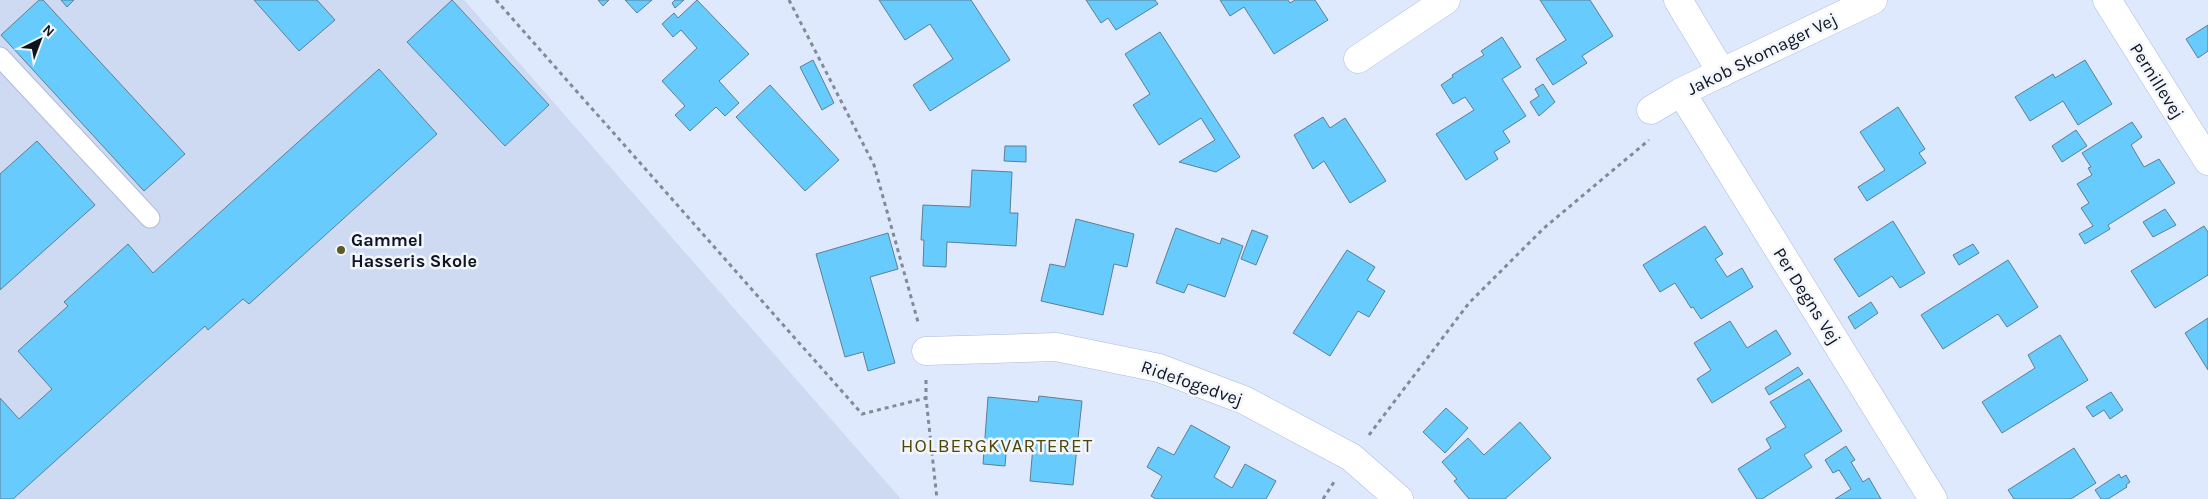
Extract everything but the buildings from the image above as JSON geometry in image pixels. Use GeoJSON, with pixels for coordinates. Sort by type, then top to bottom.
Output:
{"type":"FeatureCollection","features":[{"type":"Feature","properties":{"kind":"street"},"geometry":{"type":"LineString","coordinates":[[1358,59],[1446,0]]}},
{"type":"Feature","properties":{"kind":"street"},"geometry":{"type":"LineString","coordinates":[[1678,0],[1722,74]]}},
{"type":"Feature","properties":{"kind":"street","name":"Jakob Skomager Vej"},"geometry":{"type":"LineString","coordinates":[[1651,110],[1681,92],[1873,0]]}},
{"type":"Feature","properties":{"kind":"street","name":"Pernillevej"},"geometry":{"type":"LineString","coordinates":[[2107,0],[2208,161]]}},
{"type":"Feature","properties":{"kind":"street","name":"Per Degns Vej"},"geometry":{"type":"LineString","coordinates":[[1681,92],[1933,499]]}},
{"type":"Feature","properties":{"kind":"street","name":"Ridefogedvej"},"geometry":{"type":"LineString","coordinates":[[926,350],[1056,347],[1159,368],[1244,400],[1351,457],[1399,499]]}},
{"type":"Feature","properties":{"kind":"lane"},"geometry":{"type":"LineString","coordinates":[[0,57],[150,218]]}},
{"type":"Feature","properties":{"kind":"path"},"geometry":{"type":"LineString","coordinates":[[496,0],[862,414],[926,398]]}},
{"type":"Feature","properties":{"kind":"path"},"geometry":{"type":"LineString","coordinates":[[789,0],[874,165],[926,350],[926,398],[937,499]]}},
{"type":"Feature","properties":{"kind":"path"},"geometry":{"type":"LineString","coordinates":[[1323,499],[1351,457],[1470,302],[1544,228],[1650,139],[1651,110]]}},
{"type":"Feature","properties":{"kind":"shaded area","name":"Gammel Hasseris Skole"},"geometry":{"type":"Polygon","coordinates":[[[0,0],[464,0],[901,499],[0,499],[0,0]]]}},
{"type":"Feature","properties":{"kind":"place","name":"Gammel Hasseris Skole"},"geometry":{"type":"Point","coordinates":[341,250]}},
{"type":"Feature","properties":{"kind":"district","name":"HOLBERGKVARTERET"},"geometry":{"type":"Point","coordinates":[997,445]}}]}
